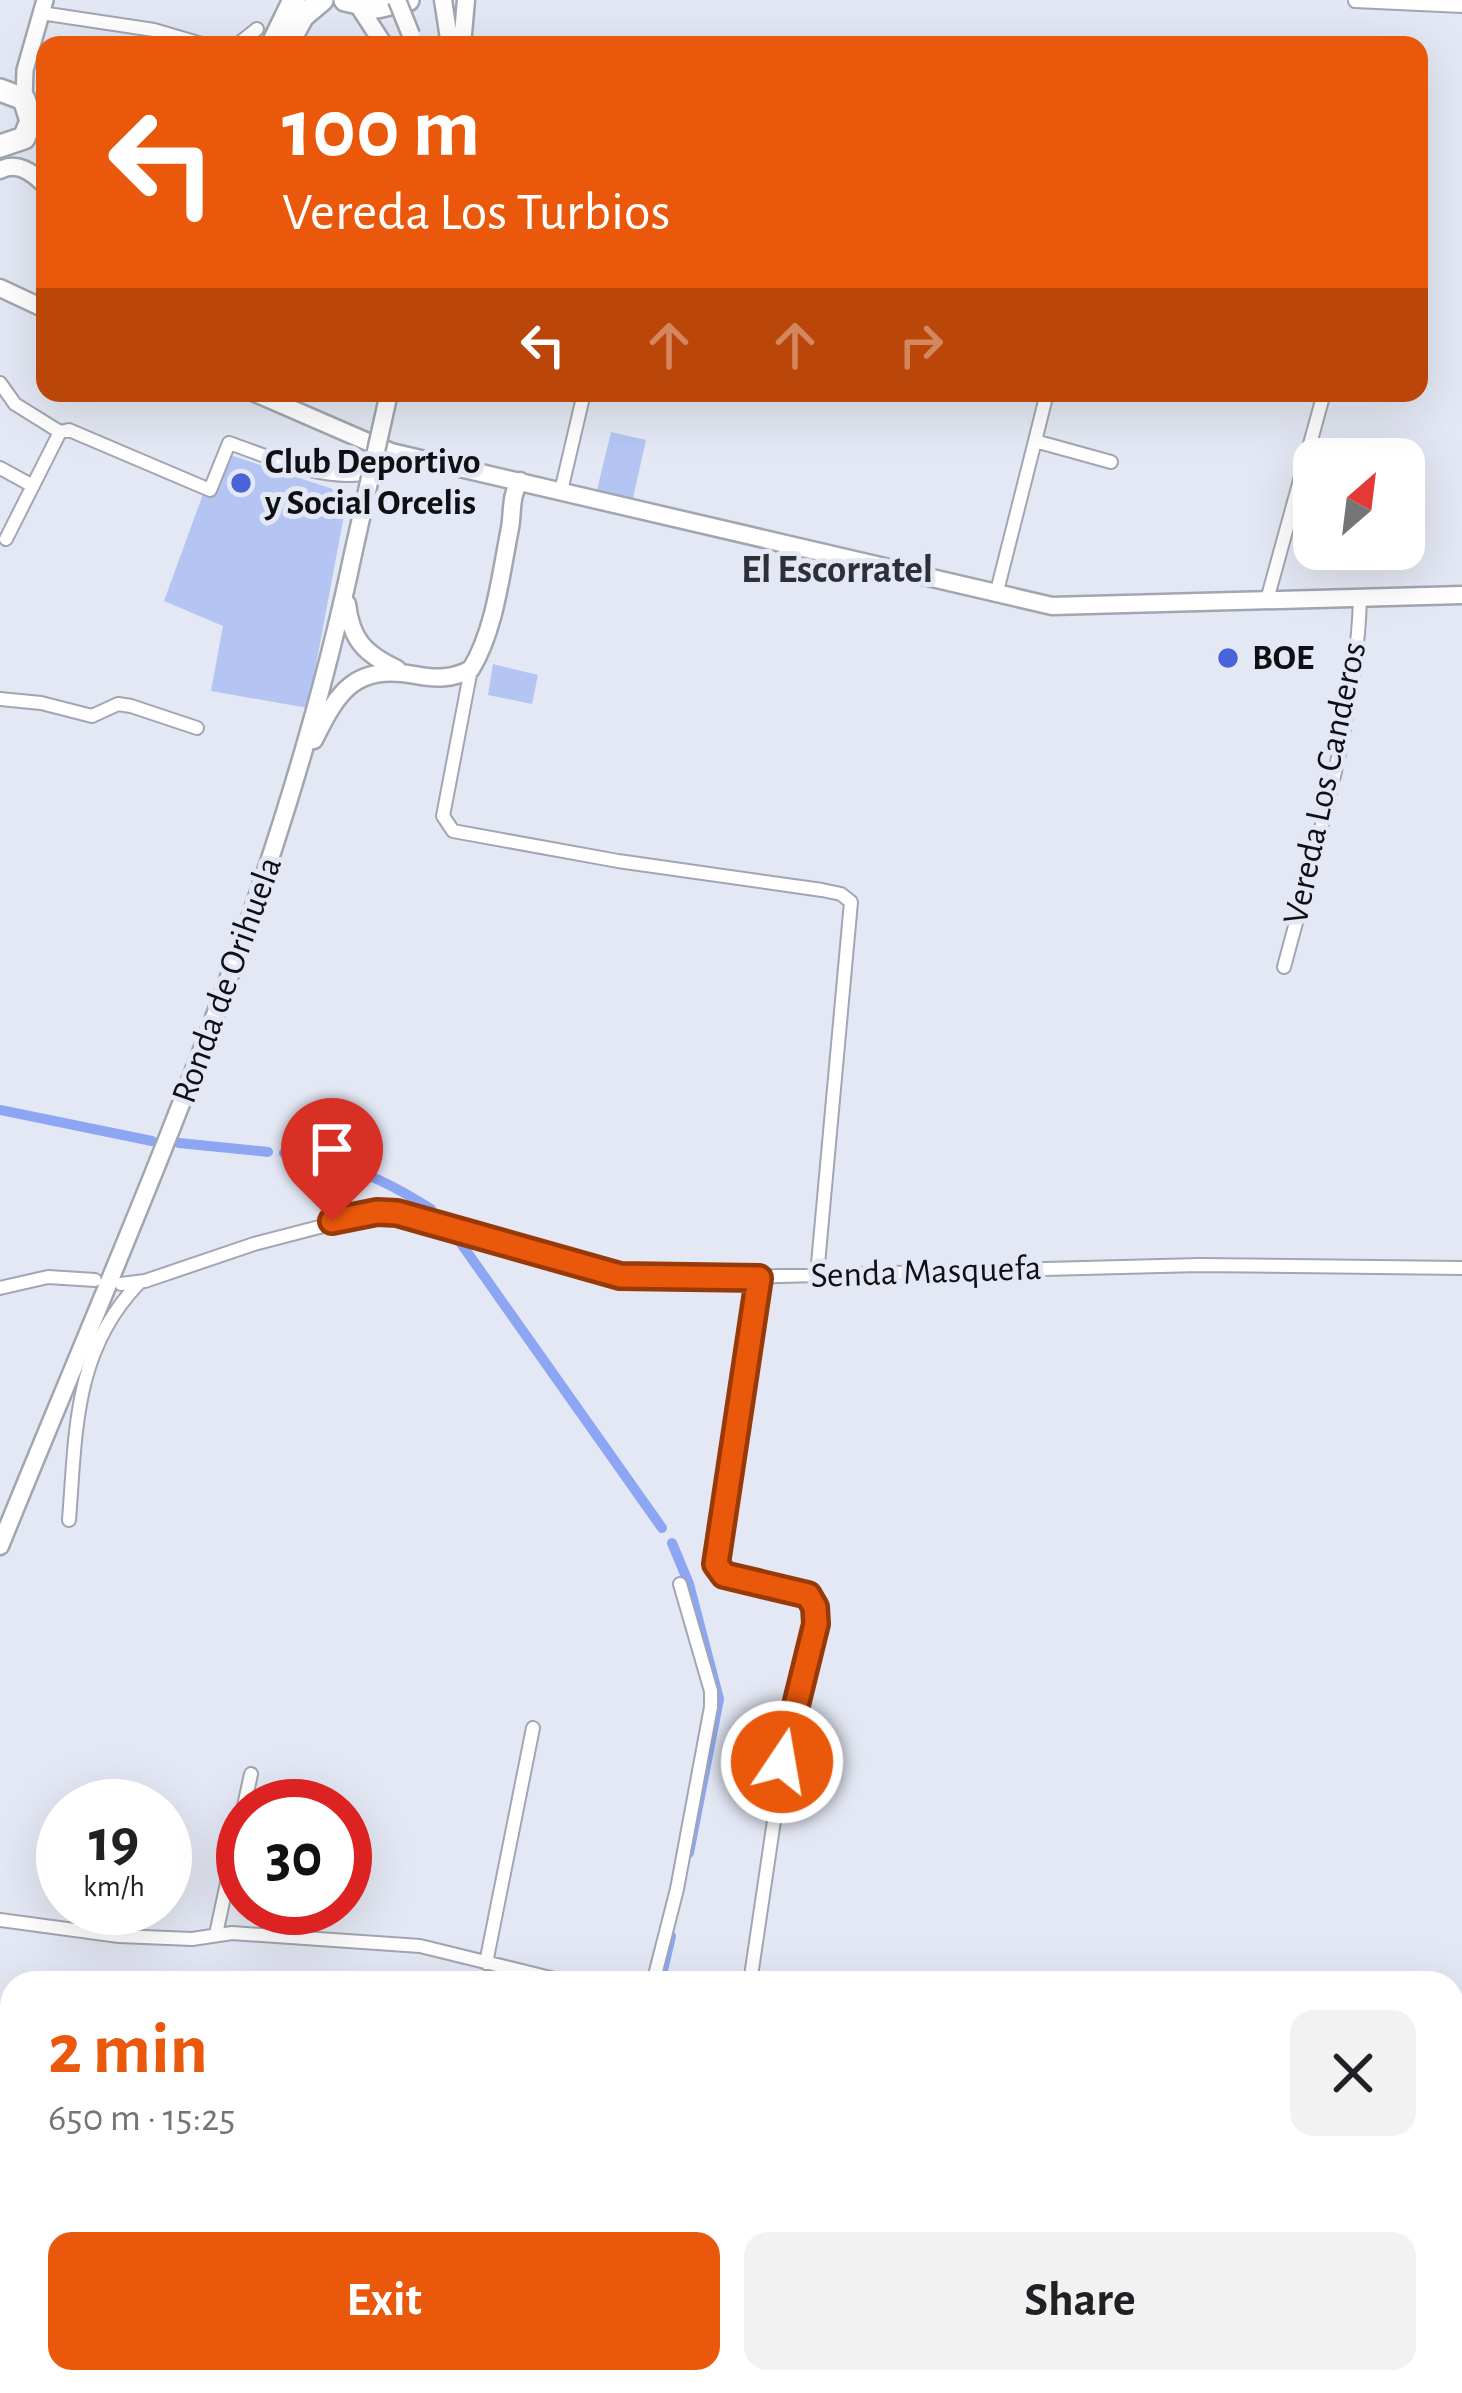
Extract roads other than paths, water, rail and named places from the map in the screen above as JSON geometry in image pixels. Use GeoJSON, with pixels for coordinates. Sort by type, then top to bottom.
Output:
{"type":"FeatureCollection","features":[{"type":"Feature","properties":{"kind":"highway"},"geometry":{"type":"LineString","coordinates":[[265,36],[294,0]]}},
{"type":"Feature","properties":{"kind":"highway"},"geometry":{"type":"LineString","coordinates":[[292,36],[303,16],[322,0]]}},
{"type":"Feature","properties":{"kind":"highway"},"geometry":{"type":"LineString","coordinates":[[351,3],[377,7],[408,0]]}},
{"type":"Feature","properties":{"kind":"highway"},"geometry":{"type":"LineString","coordinates":[[0,88],[33,119],[0,146]]}},
{"type":"Feature","properties":{"kind":"main road"},"geometry":{"type":"LineString","coordinates":[[397,0],[410,36]]}},
{"type":"Feature","properties":{"kind":"main road"},"geometry":{"type":"LineString","coordinates":[[443,0],[449,36]]}},
{"type":"Feature","properties":{"kind":"main road"},"geometry":{"type":"LineString","coordinates":[[463,36],[466,0]]}},
{"type":"Feature","properties":{"kind":"main road"},"geometry":{"type":"LineString","coordinates":[[351,3],[377,36]]}},
{"type":"Feature","properties":{"kind":"main road"},"geometry":{"type":"LineString","coordinates":[[33,119],[26,159],[36,174]]}},
{"type":"Feature","properties":{"kind":"main road"},"geometry":{"type":"LineString","coordinates":[[0,170],[15,166],[36,177]]}},
{"type":"Feature","properties":{"kind":"main road"},"geometry":{"type":"LineString","coordinates":[[2,289],[36,305]]}},
{"type":"Feature","properties":{"kind":"main road"},"geometry":{"type":"LineString","coordinates":[[275,402],[370,445],[996,595],[1069,608],[1462,595]]}},
{"type":"Feature","properties":{"kind":"main road","name":"Ronda de Orihuela"},"geometry":{"type":"LineString","coordinates":[[0,1546],[198,1063],[257,904],[346,588],[387,402]]}},
{"type":"Feature","properties":{"kind":"main road"},"geometry":{"type":"LineString","coordinates":[[480,473],[507,493],[511,522]]}},
{"type":"Feature","properties":{"kind":"main road"},"geometry":{"type":"LineString","coordinates":[[295,779],[332,704],[358,678],[381,673],[447,678],[471,669],[485,639],[511,522],[521,502],[520,482]]}},
{"type":"Feature","properties":{"kind":"main road"},"geometry":{"type":"LineString","coordinates":[[511,522],[529,497],[553,489]]}},
{"type":"Feature","properties":{"kind":"main road"},"geometry":{"type":"LineString","coordinates":[[346,588],[349,625],[362,650],[408,674]]}},
{"type":"Feature","properties":{"kind":"street"},"geometry":{"type":"LineString","coordinates":[[1355,1],[1462,6]]}},
{"type":"Feature","properties":{"kind":"street"},"geometry":{"type":"LineString","coordinates":[[33,119],[28,56],[43,6],[174,36]]}},
{"type":"Feature","properties":{"kind":"street"},"geometry":{"type":"LineString","coordinates":[[0,88],[28,56]]}},
{"type":"Feature","properties":{"kind":"street"},"geometry":{"type":"LineString","coordinates":[[0,382],[15,404],[60,432],[69,430],[210,490],[229,443],[297,466],[346,476],[363,474],[370,445]]}},
{"type":"Feature","properties":{"kind":"street"},"geometry":{"type":"LineString","coordinates":[[553,489],[581,402]]}},
{"type":"Feature","properties":{"kind":"street"},"geometry":{"type":"LineString","coordinates":[[996,595],[1045,402]]}},
{"type":"Feature","properties":{"kind":"street"},"geometry":{"type":"LineString","coordinates":[[1268,600],[1322,402]]}},
{"type":"Feature","properties":{"kind":"street"},"geometry":{"type":"LineString","coordinates":[[6,539],[60,432]]}},
{"type":"Feature","properties":{"kind":"street"},"geometry":{"type":"LineString","coordinates":[[1035,441],[1111,462]]}},
{"type":"Feature","properties":{"kind":"street"},"geometry":{"type":"LineString","coordinates":[[0,468],[33,486]]}},
{"type":"Feature","properties":{"kind":"street","name":"Vereda Los Canderos"},"geometry":{"type":"LineString","coordinates":[[1284,967],[1336,752],[1359,630],[1360,598]]}},
{"type":"Feature","properties":{"kind":"street"},"geometry":{"type":"LineString","coordinates":[[471,669],[443,816],[453,831],[822,890],[851,902],[817,1275]]}},
{"type":"Feature","properties":{"kind":"street"},"geometry":{"type":"LineString","coordinates":[[447,678],[460,693],[464,711]]}},
{"type":"Feature","properties":{"kind":"street"},"geometry":{"type":"LineString","coordinates":[[0,699],[92,716],[118,704],[197,728]]}},
{"type":"Feature","properties":{"kind":"street","name":"Senda Masquefa"},"geometry":{"type":"LineString","coordinates":[[121,1284],[377,1212],[423,1219],[620,1276],[759,1278],[1199,1265],[1462,1268]]}},
{"type":"Feature","properties":{"kind":"street"},"geometry":{"type":"LineString","coordinates":[[0,1288],[48,1276],[95,1280]]}},
{"type":"Feature","properties":{"kind":"street"},"geometry":{"type":"LineString","coordinates":[[752,1971],[788,1726],[816,1624],[808,1595],[724,1575],[716,1564],[759,1278]]}},
{"type":"Feature","properties":{"kind":"street"},"geometry":{"type":"LineString","coordinates":[[69,1520],[78,1399],[118,1304],[140,1282]]}},
{"type":"Feature","properties":{"kind":"street"},"geometry":{"type":"LineString","coordinates":[[656,1971],[677,1888],[711,1707],[711,1690],[680,1584]]}},
{"type":"Feature","properties":{"kind":"street"},"geometry":{"type":"LineString","coordinates":[[486,1963],[533,1728]]}},
{"type":"Feature","properties":{"kind":"street"},"geometry":{"type":"LineString","coordinates":[[250,1779],[251,1774]]}},
{"type":"Feature","properties":{"kind":"street"},"geometry":{"type":"LineString","coordinates":[[0,1920],[78,1933],[192,1939],[216,1934]]}},
{"type":"Feature","properties":{"kind":"street"},"geometry":{"type":"LineString","coordinates":[[233,1935],[420,1946],[520,1971]]}},
{"type":"Feature","properties":{"kind":"waterway"},"geometry":{"type":"LineString","coordinates":[[0,1110],[152,1141]]}},
{"type":"Feature","properties":{"kind":"waterway"},"geometry":{"type":"LineString","coordinates":[[179,1143],[268,1152]]}},
{"type":"Feature","properties":{"kind":"waterway"},"geometry":{"type":"LineString","coordinates":[[284,1153],[361,1172],[431,1209]]}},
{"type":"Feature","properties":{"kind":"waterway"},"geometry":{"type":"LineString","coordinates":[[460,1242],[662,1528]]}},
{"type":"Feature","properties":{"kind":"waterway"},"geometry":{"type":"LineString","coordinates":[[672,1543],[689,1584],[719,1699],[689,1853]]}},
{"type":"Feature","properties":{"kind":"waterway"},"geometry":{"type":"LineString","coordinates":[[663,1971],[671,1936]]}},
{"type":"Feature","properties":{"kind":"place","name":"Club Deportivo y Social Orcelis"},"geometry":{"type":"Point","coordinates":[241,483]}},
{"type":"Feature","properties":{"kind":"place","name":"BOE"},"geometry":{"type":"Point","coordinates":[1228,658]}},
{"type":"Feature","properties":{"kind":"district","name":"El Escorratel"},"geometry":{"type":"Point","coordinates":[837,570]}}]}
